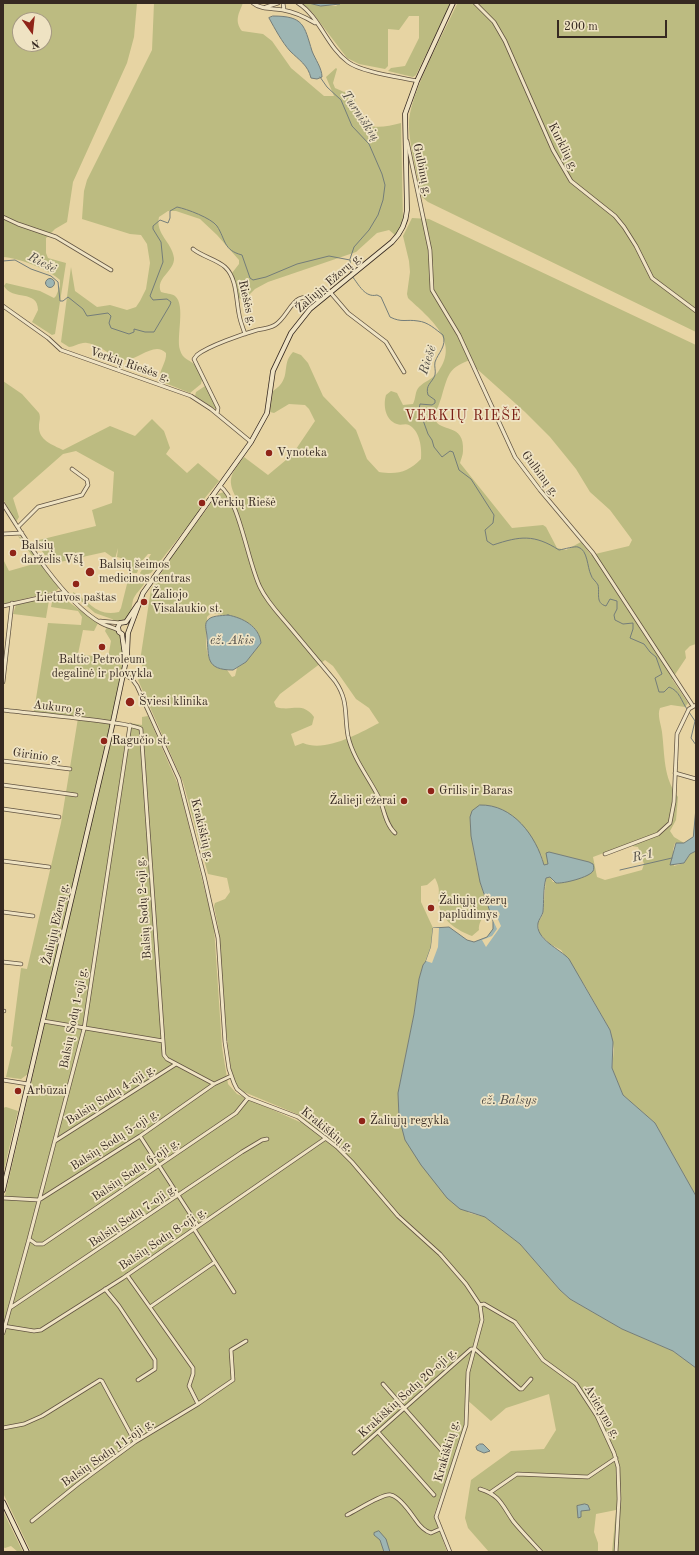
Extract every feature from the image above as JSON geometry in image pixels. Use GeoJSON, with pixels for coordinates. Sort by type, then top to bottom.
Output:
{"type":"FeatureCollection","features":[{"type":"Feature","properties":{"kind":"main road","name":"Žaliųjų Ežerų g."},"geometry":{"type":"LineString","coordinates":[[126,622],[154,576],[251,442],[267,413],[273,371],[284,345],[304,315],[397,237],[405,222],[407,210],[404,136],[405,114],[416,81],[453,3]]}},
{"type":"Feature","properties":{"kind":"main road","name":"Žaliųjų Ežerų g."},"geometry":{"type":"LineString","coordinates":[[130,626],[139,602]]}},
{"type":"Feature","properties":{"kind":"main road"},"geometry":{"type":"LineString","coordinates":[[126,622],[130,626],[128,633],[122,634],[118,630],[120,624],[126,622]]}},
{"type":"Feature","properties":{"kind":"main road","name":"Žaliųjų Ežerų g."},"geometry":{"type":"LineString","coordinates":[[3,1190],[113,723],[125,662],[128,633]]}},
{"type":"Feature","properties":{"kind":"main road","name":"Žaliųjų Ežerų g."},"geometry":{"type":"LineString","coordinates":[[122,634],[125,662]]}},
{"type":"Feature","properties":{"kind":"main road"},"geometry":{"type":"LineString","coordinates":[[3,1502],[27,1552]]}},
{"type":"Feature","properties":{"kind":"street"},"geometry":{"type":"LineString","coordinates":[[253,3],[263,8],[284,10],[302,16],[317,24]]}},
{"type":"Feature","properties":{"kind":"street"},"geometry":{"type":"LineString","coordinates":[[263,8],[278,3]]}},
{"type":"Feature","properties":{"kind":"street"},"geometry":{"type":"LineString","coordinates":[[283,3],[284,10]]}},
{"type":"Feature","properties":{"kind":"street"},"geometry":{"type":"LineString","coordinates":[[298,3],[313,16],[317,24],[349,62],[358,67],[416,81]]}},
{"type":"Feature","properties":{"kind":"street","name":"Kurklių g."},"geometry":{"type":"LineString","coordinates":[[475,3],[494,22],[505,40],[553,150],[567,176],[571,181],[615,216],[636,246],[652,278],[696,311]]}},
{"type":"Feature","properties":{"kind":"street","name":"Gulbinų g."},"geometry":{"type":"LineString","coordinates":[[404,136],[406,138],[430,250],[432,290],[459,335],[515,457],[540,490],[593,553],[695,705]]}},
{"type":"Feature","properties":{"kind":"street"},"geometry":{"type":"LineString","coordinates":[[3,217],[18,224],[56,237],[111,270]]}},
{"type":"Feature","properties":{"kind":"street","name":"Riešės g."},"geometry":{"type":"LineString","coordinates":[[193,249],[199,254],[217,261],[229,272],[234,283],[239,316],[245,334]]}},
{"type":"Feature","properties":{"kind":"street"},"geometry":{"type":"LineString","coordinates":[[330,292],[348,313],[386,342],[404,372]]}},
{"type":"Feature","properties":{"kind":"street","name":"Riešės g."},"geometry":{"type":"LineString","coordinates":[[217,414],[218,408],[194,359],[200,352],[245,334],[275,325],[291,305],[298,300],[310,298],[319,301]]}},
{"type":"Feature","properties":{"kind":"street","name":"Verkių Riešės g."},"geometry":{"type":"LineString","coordinates":[[4,308],[48,338],[61,350],[139,376],[191,396],[217,414],[251,442]]}},
{"type":"Feature","properties":{"kind":"street"},"geometry":{"type":"LineString","coordinates":[[18,527],[38,507],[82,495],[88,485],[88,480],[72,470]]}},
{"type":"Feature","properties":{"kind":"street"},"geometry":{"type":"LineString","coordinates":[[220,486],[226,491],[232,501],[248,556],[261,588],[274,608],[335,681],[341,692],[346,705],[350,743],[380,800],[390,827],[395,833]]}},
{"type":"Feature","properties":{"kind":"street"},"geometry":{"type":"LineString","coordinates":[[3,504],[65,592],[97,620],[118,630]]}},
{"type":"Feature","properties":{"kind":"street"},"geometry":{"type":"LineString","coordinates":[[3,534],[22,533]]}},
{"type":"Feature","properties":{"kind":"street"},"geometry":{"type":"LineString","coordinates":[[3,606],[65,592]]}},
{"type":"Feature","properties":{"kind":"street"},"geometry":{"type":"LineString","coordinates":[[3,682],[12,603]]}},
{"type":"Feature","properties":{"kind":"street"},"geometry":{"type":"LineString","coordinates":[[97,620],[112,624],[120,624]]}},
{"type":"Feature","properties":{"kind":"street","name":"Krakiškių g."},"geometry":{"type":"LineString","coordinates":[[123,674],[132,679],[137,686],[174,767],[186,801],[212,906],[218,938],[225,1042],[230,1076],[237,1089],[248,1098],[298,1117],[326,1138],[352,1162],[398,1216],[440,1254],[466,1284],[480,1306],[482,1320],[467,1380],[466,1425],[436,1517],[450,1552]]}},
{"type":"Feature","properties":{"kind":"street"},"geometry":{"type":"LineString","coordinates":[[605,854],[658,834],[667,826],[672,817],[676,738],[689,709],[695,705]]}},
{"type":"Feature","properties":{"kind":"street","name":"Aukuro g."},"geometry":{"type":"LineString","coordinates":[[3,710],[113,723]]}},
{"type":"Feature","properties":{"kind":"street"},"geometry":{"type":"LineString","coordinates":[[113,723],[130,725]]}},
{"type":"Feature","properties":{"kind":"street","name":"Balsių Sodų 1-oji g."},"geometry":{"type":"LineString","coordinates":[[3,1333],[30,1239],[84,1029],[130,725]]}},
{"type":"Feature","properties":{"kind":"street","name":"Balsių Sodų 2-oji g."},"geometry":{"type":"LineString","coordinates":[[130,725],[139,728],[142,732],[164,1057],[214,1084]]}},
{"type":"Feature","properties":{"kind":"street","name":"Girinio g."},"geometry":{"type":"LineString","coordinates":[[3,760],[70,769]]}},
{"type":"Feature","properties":{"kind":"street"},"geometry":{"type":"LineString","coordinates":[[675,772],[696,779]]}},
{"type":"Feature","properties":{"kind":"street"},"geometry":{"type":"LineString","coordinates":[[3,785],[76,795]]}},
{"type":"Feature","properties":{"kind":"street"},"geometry":{"type":"LineString","coordinates":[[3,809],[59,817]]}},
{"type":"Feature","properties":{"kind":"street"},"geometry":{"type":"LineString","coordinates":[[3,861],[49,867]]}},
{"type":"Feature","properties":{"kind":"street"},"geometry":{"type":"LineString","coordinates":[[3,912],[33,916]]}},
{"type":"Feature","properties":{"kind":"street"},"geometry":{"type":"LineString","coordinates":[[3,962],[21,964]]}},
{"type":"Feature","properties":{"kind":"street"},"geometry":{"type":"LineString","coordinates":[[43,1021],[163,1041]]}},
{"type":"Feature","properties":{"kind":"street","name":"Balsių Sodų 4-oji g."},"geometry":{"type":"LineString","coordinates":[[55,1141],[150,1083],[176,1064]]}},
{"type":"Feature","properties":{"kind":"street","name":"Balsių Sodų 5-oji g."},"geometry":{"type":"LineString","coordinates":[[39,1200],[140,1136],[214,1084],[230,1076]]}},
{"type":"Feature","properties":{"kind":"street"},"geometry":{"type":"LineString","coordinates":[[3,1080],[28,1084]]}},
{"type":"Feature","properties":{"kind":"street","name":"Balsių Sodų 6-oji g."},"geometry":{"type":"LineString","coordinates":[[30,1239],[36,1244],[43,1244],[236,1113],[248,1098]]}},
{"type":"Feature","properties":{"kind":"street"},"geometry":{"type":"LineString","coordinates":[[140,1136],[198,1226]]}},
{"type":"Feature","properties":{"kind":"street","name":"Balsių Sodų 8-oji g."},"geometry":{"type":"LineString","coordinates":[[4,1326],[39,1331],[127,1275],[326,1138]]}},
{"type":"Feature","properties":{"kind":"street","name":"Balsių Sodų 7-oji g."},"geometry":{"type":"LineString","coordinates":[[10,1308],[179,1196],[242,1152],[262,1140],[267,1139]]}},
{"type":"Feature","properties":{"kind":"street"},"geometry":{"type":"LineString","coordinates":[[3,1198],[39,1200]]}},
{"type":"Feature","properties":{"kind":"street"},"geometry":{"type":"LineString","coordinates":[[194,1229],[234,1292]]}},
{"type":"Feature","properties":{"kind":"street"},"geometry":{"type":"LineString","coordinates":[[150,1307],[215,1262]]}},
{"type":"Feature","properties":{"kind":"street"},"geometry":{"type":"LineString","coordinates":[[127,1275],[193,1368],[193,1374],[189,1386],[198,1404]]}},
{"type":"Feature","properties":{"kind":"street"},"geometry":{"type":"LineString","coordinates":[[105,1289],[119,1306],[155,1360],[155,1369],[138,1380]]}},
{"type":"Feature","properties":{"kind":"street","name":"Avietyno g."},"geometry":{"type":"LineString","coordinates":[[480,1306],[484,1304],[515,1322],[543,1360],[576,1384],[597,1416],[608,1436],[616,1458],[619,1499],[616,1552]]}},
{"type":"Feature","properties":{"kind":"street","name":"Balsių Sodų 11-oji g."},"geometry":{"type":"LineString","coordinates":[[32,1521],[78,1484],[135,1442],[198,1404],[233,1380],[231,1350],[246,1341]]}},
{"type":"Feature","properties":{"kind":"street","name":"Krakiškių Sodų 20-oji g."},"geometry":{"type":"LineString","coordinates":[[354,1453],[471,1349],[475,1349]]}},
{"type":"Feature","properties":{"kind":"street"},"geometry":{"type":"LineString","coordinates":[[475,1349],[520,1389],[522,1389],[531,1379]]}},
{"type":"Feature","properties":{"kind":"street"},"geometry":{"type":"LineString","coordinates":[[3,1428],[32,1421],[96,1382],[101,1381],[135,1442]]}},
{"type":"Feature","properties":{"kind":"street"},"geometry":{"type":"LineString","coordinates":[[383,1384],[444,1452]]}},
{"type":"Feature","properties":{"kind":"street"},"geometry":{"type":"LineString","coordinates":[[378,1432],[434,1495]]}},
{"type":"Feature","properties":{"kind":"street"},"geometry":{"type":"LineString","coordinates":[[491,1492],[517,1474],[588,1477],[616,1458]]}},
{"type":"Feature","properties":{"kind":"street"},"geometry":{"type":"LineString","coordinates":[[480,1489],[491,1492],[502,1503],[513,1520],[541,1552]]}},
{"type":"Feature","properties":{"kind":"street"},"geometry":{"type":"LineString","coordinates":[[347,1516],[382,1496],[390,1494],[409,1511],[425,1530],[431,1533],[440,1529]]}},
{"type":"Feature","properties":{"kind":"shaded area"},"geometry":{"type":"Polygon","coordinates":[[[3,3],[137,3],[134,37],[127,63],[73,182],[67,222],[55,229],[46,238],[46,253],[48,258],[66,263],[55,334],[52,335],[32,322],[38,310],[37,304],[34,300],[29,297],[13,293],[4,286],[6,283],[40,291],[54,298],[60,286],[60,280],[49,272],[33,265],[17,259],[3,257],[3,3]]]}},
{"type":"Feature","properties":{"kind":"shaded area"},"geometry":{"type":"Polygon","coordinates":[[[154,3],[243,3],[238,20],[238,24],[242,31],[263,34],[272,41],[291,68],[324,96],[334,96],[326,77],[336,68],[333,83],[335,88],[344,92],[351,91],[357,109],[364,122],[369,125],[380,127],[401,123],[403,223],[395,235],[389,230],[377,233],[356,252],[268,282],[255,289],[244,300],[238,298],[232,273],[239,264],[239,260],[217,235],[200,219],[176,211],[168,211],[159,217],[159,228],[173,252],[174,258],[172,267],[161,283],[161,292],[173,295],[178,300],[180,306],[180,350],[184,358],[196,366],[202,379],[201,384],[190,393],[160,381],[160,373],[166,357],[166,353],[162,350],[152,350],[131,359],[122,360],[93,344],[84,343],[69,347],[61,342],[71,267],[75,291],[97,307],[110,305],[127,310],[136,307],[146,289],[150,263],[147,244],[141,235],[130,234],[82,219],[84,191],[87,180],[152,50],[154,3]]]}},
{"type":"Feature","properties":{"kind":"shaded area"},"geometry":{"type":"Polygon","coordinates":[[[302,3],[336,6],[340,3],[451,3],[416,75],[413,77],[388,71],[391,68],[405,66],[419,38],[419,16],[409,16],[399,30],[388,29],[388,66],[385,69],[359,64],[347,58],[312,12],[302,3]]]}},
{"type":"Feature","properties":{"kind":"shaded area"},"geometry":{"type":"Polygon","coordinates":[[[696,3],[696,332],[428,202],[422,197],[410,139],[409,121],[411,108],[429,62],[457,4],[696,3]]]}},
{"type":"Feature","properties":{"kind":"shaded area"},"geometry":{"type":"Polygon","coordinates":[[[412,218],[429,219],[696,345],[696,644],[690,646],[685,651],[686,658],[672,679],[688,703],[685,707],[671,705],[660,708],[659,714],[667,774],[678,797],[676,820],[670,831],[674,837],[684,843],[675,843],[673,850],[674,866],[684,863],[690,854],[696,851],[696,1196],[655,1123],[623,1095],[612,1068],[614,1049],[610,1030],[585,986],[561,950],[550,944],[539,933],[538,923],[543,914],[546,878],[550,877],[553,882],[575,879],[594,870],[593,864],[549,852],[548,864],[544,865],[541,854],[470,817],[472,842],[477,867],[491,916],[485,915],[480,924],[479,930],[472,936],[467,934],[451,924],[440,910],[439,890],[435,878],[427,885],[421,886],[421,902],[433,928],[431,947],[419,979],[414,1014],[398,1093],[399,1117],[469,1213],[485,1217],[520,1244],[560,1290],[570,1299],[622,1329],[673,1351],[696,1368],[696,1552],[612,1552],[616,1510],[596,1514],[594,1532],[598,1543],[598,1552],[489,1552],[468,1528],[465,1518],[471,1480],[511,1451],[544,1449],[556,1430],[549,1394],[506,1408],[491,1421],[465,1398],[464,1427],[434,1515],[447,1552],[31,1552],[3,1493],[3,1204],[111,739],[126,741],[130,723],[142,725],[142,717],[148,716],[179,787],[214,927],[222,1047],[228,1084],[237,1094],[300,1122],[304,1117],[244,1092],[238,1087],[232,1077],[225,1022],[219,932],[214,906],[215,903],[225,899],[230,892],[227,878],[208,874],[183,782],[138,680],[144,675],[144,670],[140,661],[151,589],[176,550],[218,494],[224,492],[231,505],[238,501],[232,488],[231,478],[235,469],[244,457],[268,475],[292,455],[315,421],[309,409],[305,405],[289,404],[274,413],[270,412],[273,391],[283,381],[287,362],[293,352],[301,355],[308,363],[323,396],[356,430],[367,459],[379,472],[402,472],[412,467],[421,459],[421,445],[416,431],[406,424],[398,425],[387,416],[385,408],[386,395],[391,391],[397,393],[403,405],[413,404],[416,393],[421,385],[438,372],[444,361],[446,350],[440,331],[433,322],[408,298],[407,294],[410,272],[403,236],[412,218]],[[472,359],[454,368],[446,381],[435,419],[441,426],[451,429],[460,436],[463,442],[463,451],[460,463],[512,528],[543,525],[546,527],[557,548],[566,550],[581,542],[591,555],[629,546],[632,540],[630,537],[610,510],[590,492],[576,469],[550,437],[525,412],[476,368],[472,359]],[[211,613],[207,617],[206,643],[208,656],[215,666],[227,670],[232,677],[235,676],[237,668],[246,662],[261,643],[259,635],[255,628],[249,623],[234,617],[211,613]],[[325,660],[280,694],[274,702],[276,707],[305,709],[314,717],[312,725],[291,734],[295,746],[303,743],[321,746],[332,744],[379,723],[369,708],[356,699],[333,666],[325,660]],[[625,845],[593,857],[597,877],[605,880],[642,870],[644,864],[638,847],[625,845]]]}},
{"type":"Feature","properties":{"kind":"shaded area"},"geometry":{"type":"Polygon","coordinates":[[[3,381],[22,394],[39,413],[39,431],[41,435],[51,444],[63,450],[110,426],[135,436],[152,419],[164,431],[170,448],[166,454],[187,473],[198,463],[219,481],[204,499],[198,513],[151,573],[142,576],[140,573],[151,554],[148,554],[141,562],[137,573],[130,573],[132,561],[117,557],[118,548],[115,559],[105,552],[51,564],[35,541],[96,526],[92,510],[112,503],[114,472],[76,451],[63,454],[13,498],[19,517],[16,522],[3,499],[3,381]]]}},
{"type":"Feature","properties":{"kind":"shaded area"},"geometry":{"type":"Polygon","coordinates":[[[205,386],[217,408],[215,409],[195,396],[196,392],[205,386]]]}},
{"type":"Feature","properties":{"kind":"shaded area"},"geometry":{"type":"Polygon","coordinates":[[[18,536],[24,539],[59,588],[56,591],[3,604],[3,559],[9,571],[37,563],[18,536]]]}},
{"type":"Feature","properties":{"kind":"shaded area"},"geometry":{"type":"Polygon","coordinates":[[[134,579],[142,581],[144,584],[133,600],[131,612],[128,617],[116,623],[112,619],[95,613],[73,594],[73,592],[99,611],[111,613],[119,612],[128,580],[134,579]]]}},
{"type":"Feature","properties":{"kind":"shaded area"},"geometry":{"type":"Polygon","coordinates":[[[57,596],[66,600],[98,623],[94,631],[83,630],[78,654],[108,658],[111,641],[105,631],[107,627],[115,630],[121,637],[124,656],[102,762],[28,1074],[21,1079],[6,1077],[13,1047],[11,1046],[21,968],[27,969],[61,823],[78,718],[34,711],[48,623],[81,625],[82,617],[78,611],[51,607],[53,597],[57,596]]]}},
{"type":"Feature","properties":{"kind":"shaded area"},"geometry":{"type":"Polygon","coordinates":[[[47,597],[49,600],[46,618],[13,614],[16,605],[47,597]]]}},
{"type":"Feature","properties":{"kind":"shaded area"},"geometry":{"type":"Polygon","coordinates":[[[6,1107],[18,1111],[3,1174],[3,1108],[6,1107]]]}},
{"type":"Feature","properties":{"kind":"shaded area"},"geometry":{"type":"Polygon","coordinates":[[[3,1511],[23,1552],[18,1552],[11,1546],[5,1548],[3,1547],[3,1511]]]}},
{"type":"Feature","properties":{"kind":"water"},"geometry":{"type":"Polygon","coordinates":[[[309,3],[340,3],[340,4],[321,6],[309,3]]]}},
{"type":"Feature","properties":{"kind":"water"},"geometry":{"type":"Polygon","coordinates":[[[273,16],[291,18],[297,20],[301,24],[320,67],[322,77],[317,79],[311,78],[310,73],[305,66],[284,44],[269,18],[273,16]]]}},
{"type":"Feature","properties":{"kind":"water"},"geometry":{"type":"Polygon","coordinates":[[[48,279],[52,279],[54,283],[52,287],[48,287],[46,285],[46,281],[48,279]]]}},
{"type":"Feature","properties":{"kind":"water","name":"ež. Akis"},"geometry":{"type":"Polygon","coordinates":[[[228,615],[239,618],[254,627],[260,637],[261,643],[246,662],[233,670],[217,668],[213,665],[210,661],[208,651],[207,621],[216,616],[228,615]]]}},
{"type":"Feature","properties":{"kind":"water","name":"ež. Balsys"},"geometry":{"type":"Polygon","coordinates":[[[480,805],[492,806],[513,816],[529,833],[544,865],[548,864],[546,853],[549,852],[593,864],[594,870],[591,873],[576,880],[556,883],[550,877],[546,878],[543,912],[538,923],[538,929],[544,939],[569,959],[610,1030],[613,1042],[612,1068],[623,1095],[655,1123],[696,1196],[696,1368],[673,1351],[622,1329],[570,1299],[560,1290],[520,1244],[485,1217],[460,1209],[447,1198],[421,1165],[405,1140],[399,1117],[398,1093],[414,1014],[419,979],[431,947],[433,928],[449,927],[467,940],[474,942],[487,937],[493,929],[493,921],[480,882],[471,836],[470,817],[472,811],[480,805]]]}},
{"type":"Feature","properties":{"kind":"water"},"geometry":{"type":"Polygon","coordinates":[[[696,808],[696,851],[690,854],[684,863],[670,865],[676,843],[684,843],[693,837],[696,808]]]}},
{"type":"Feature","properties":{"kind":"water"},"geometry":{"type":"Polygon","coordinates":[[[483,1444],[490,1451],[484,1453],[477,1450],[476,1447],[483,1444]]]}},
{"type":"Feature","properties":{"kind":"water"},"geometry":{"type":"Polygon","coordinates":[[[585,1504],[588,1505],[590,1510],[581,1511],[581,1517],[578,1518],[577,1506],[585,1504]]]}},
{"type":"Feature","properties":{"kind":"water"},"geometry":{"type":"Polygon","coordinates":[[[379,1531],[386,1539],[390,1552],[384,1552],[380,1540],[374,1535],[374,1533],[379,1531]]]}},
{"type":"Feature","properties":{"kind":"pier"},"geometry":{"type":"Polygon","coordinates":[[[499,912],[500,915],[497,917],[501,926],[486,947],[482,940],[492,936],[497,929],[491,916],[499,912]]]}},
{"type":"Feature","properties":{"kind":"pier"},"geometry":{"type":"Polygon","coordinates":[[[433,928],[439,928],[438,947],[432,963],[426,961],[431,947],[433,928]]]}},
{"type":"Feature","properties":{"kind":"waterway","name":"Turniškių"},"geometry":{"type":"LineString","coordinates":[[320,77],[327,87],[341,100],[352,126],[369,144],[382,174],[385,185],[383,200],[378,215],[369,230],[354,247],[350,259]]}},
{"type":"Feature","properties":{"kind":"waterway","name":"Riešė"},"geometry":{"type":"LineString","coordinates":[[3,261],[15,260],[31,269],[51,276],[58,282],[60,301],[63,301],[68,297],[83,309],[87,316],[108,313],[111,316],[109,323],[111,328],[129,334],[134,332],[134,329],[145,332],[154,332],[170,305],[171,302],[167,299],[153,300],[150,296],[163,262],[161,242],[153,229],[153,226],[160,220],[168,223],[170,211],[177,207],[198,214],[214,223],[228,247],[236,253],[242,255],[250,278],[253,280],[266,277],[297,264],[329,256],[350,260],[351,273]]}},
{"type":"Feature","properties":{"kind":"waterway","name":"Riešė"},"geometry":{"type":"LineString","coordinates":[[352,276],[366,293],[381,297],[390,317],[398,320],[414,320],[425,323],[443,335],[444,343],[435,362],[435,375],[427,389],[428,395],[435,400],[435,403],[432,405],[420,404],[419,409],[434,447],[442,457],[450,451],[453,452],[459,470],[471,479],[494,515],[493,523],[485,530],[487,541],[493,545],[519,538],[527,538],[542,541],[559,550],[574,547],[581,549],[584,552],[590,572],[598,585],[600,603],[606,606],[610,599],[617,601],[617,609],[614,615],[615,620],[623,624],[633,623],[630,638],[644,644],[656,657],[662,674],[655,678],[659,692],[664,692],[669,687],[673,689],[676,691],[687,709]]}},
{"type":"Feature","properties":{"kind":"waterway","name":"Riešė"},"geometry":{"type":"LineString","coordinates":[[689,712],[695,721],[691,738],[696,745]]}},
{"type":"Feature","properties":{"kind":"waterway","name":"R-1"},"geometry":{"type":"LineString","coordinates":[[620,870],[672,858]]}},
{"type":"Feature","properties":{"kind":"place","name":"Vynoteka"},"geometry":{"type":"Point","coordinates":[269,453]}},
{"type":"Feature","properties":{"kind":"place","name":"Verkių Riešė"},"geometry":{"type":"Point","coordinates":[202,503]}},
{"type":"Feature","properties":{"kind":"place","name":"Balsių darželis VšĮ"},"geometry":{"type":"Point","coordinates":[13,553]}},
{"type":"Feature","properties":{"kind":"place","name":"Balsių šeimos medicinos centras"},"geometry":{"type":"Point","coordinates":[90,572]}},
{"type":"Feature","properties":{"kind":"place","name":"Lietuvos paštas"},"geometry":{"type":"Point","coordinates":[76,584]}},
{"type":"Feature","properties":{"kind":"place","name":"Žaliojo Visalaukio st."},"geometry":{"type":"Point","coordinates":[144,602]}},
{"type":"Feature","properties":{"kind":"place","name":"Baltic Petroleum degalinė ir plovykla"},"geometry":{"type":"Point","coordinates":[102,647]}},
{"type":"Feature","properties":{"kind":"place","name":"Šviesi klinika"},"geometry":{"type":"Point","coordinates":[130,702]}},
{"type":"Feature","properties":{"kind":"place","name":"Ragučio st."},"geometry":{"type":"Point","coordinates":[104,741]}},
{"type":"Feature","properties":{"kind":"place","name":"Grilis ir Baras"},"geometry":{"type":"Point","coordinates":[431,791]}},
{"type":"Feature","properties":{"kind":"place","name":"Žalieji ežerai"},"geometry":{"type":"Point","coordinates":[404,801]}},
{"type":"Feature","properties":{"kind":"place","name":"Žaliųjų ežerų paplūdimys"},"geometry":{"type":"Point","coordinates":[431,908]}},
{"type":"Feature","properties":{"kind":"place","name":"Arbūzai"},"geometry":{"type":"Point","coordinates":[18,1091]}},
{"type":"Feature","properties":{"kind":"place","name":"Žaliųjų regykla"},"geometry":{"type":"Point","coordinates":[362,1121]}},
{"type":"Feature","properties":{"kind":"district","name":"VERKIŲ RIEŠĖ"},"geometry":{"type":"Point","coordinates":[463,416]}}]}
